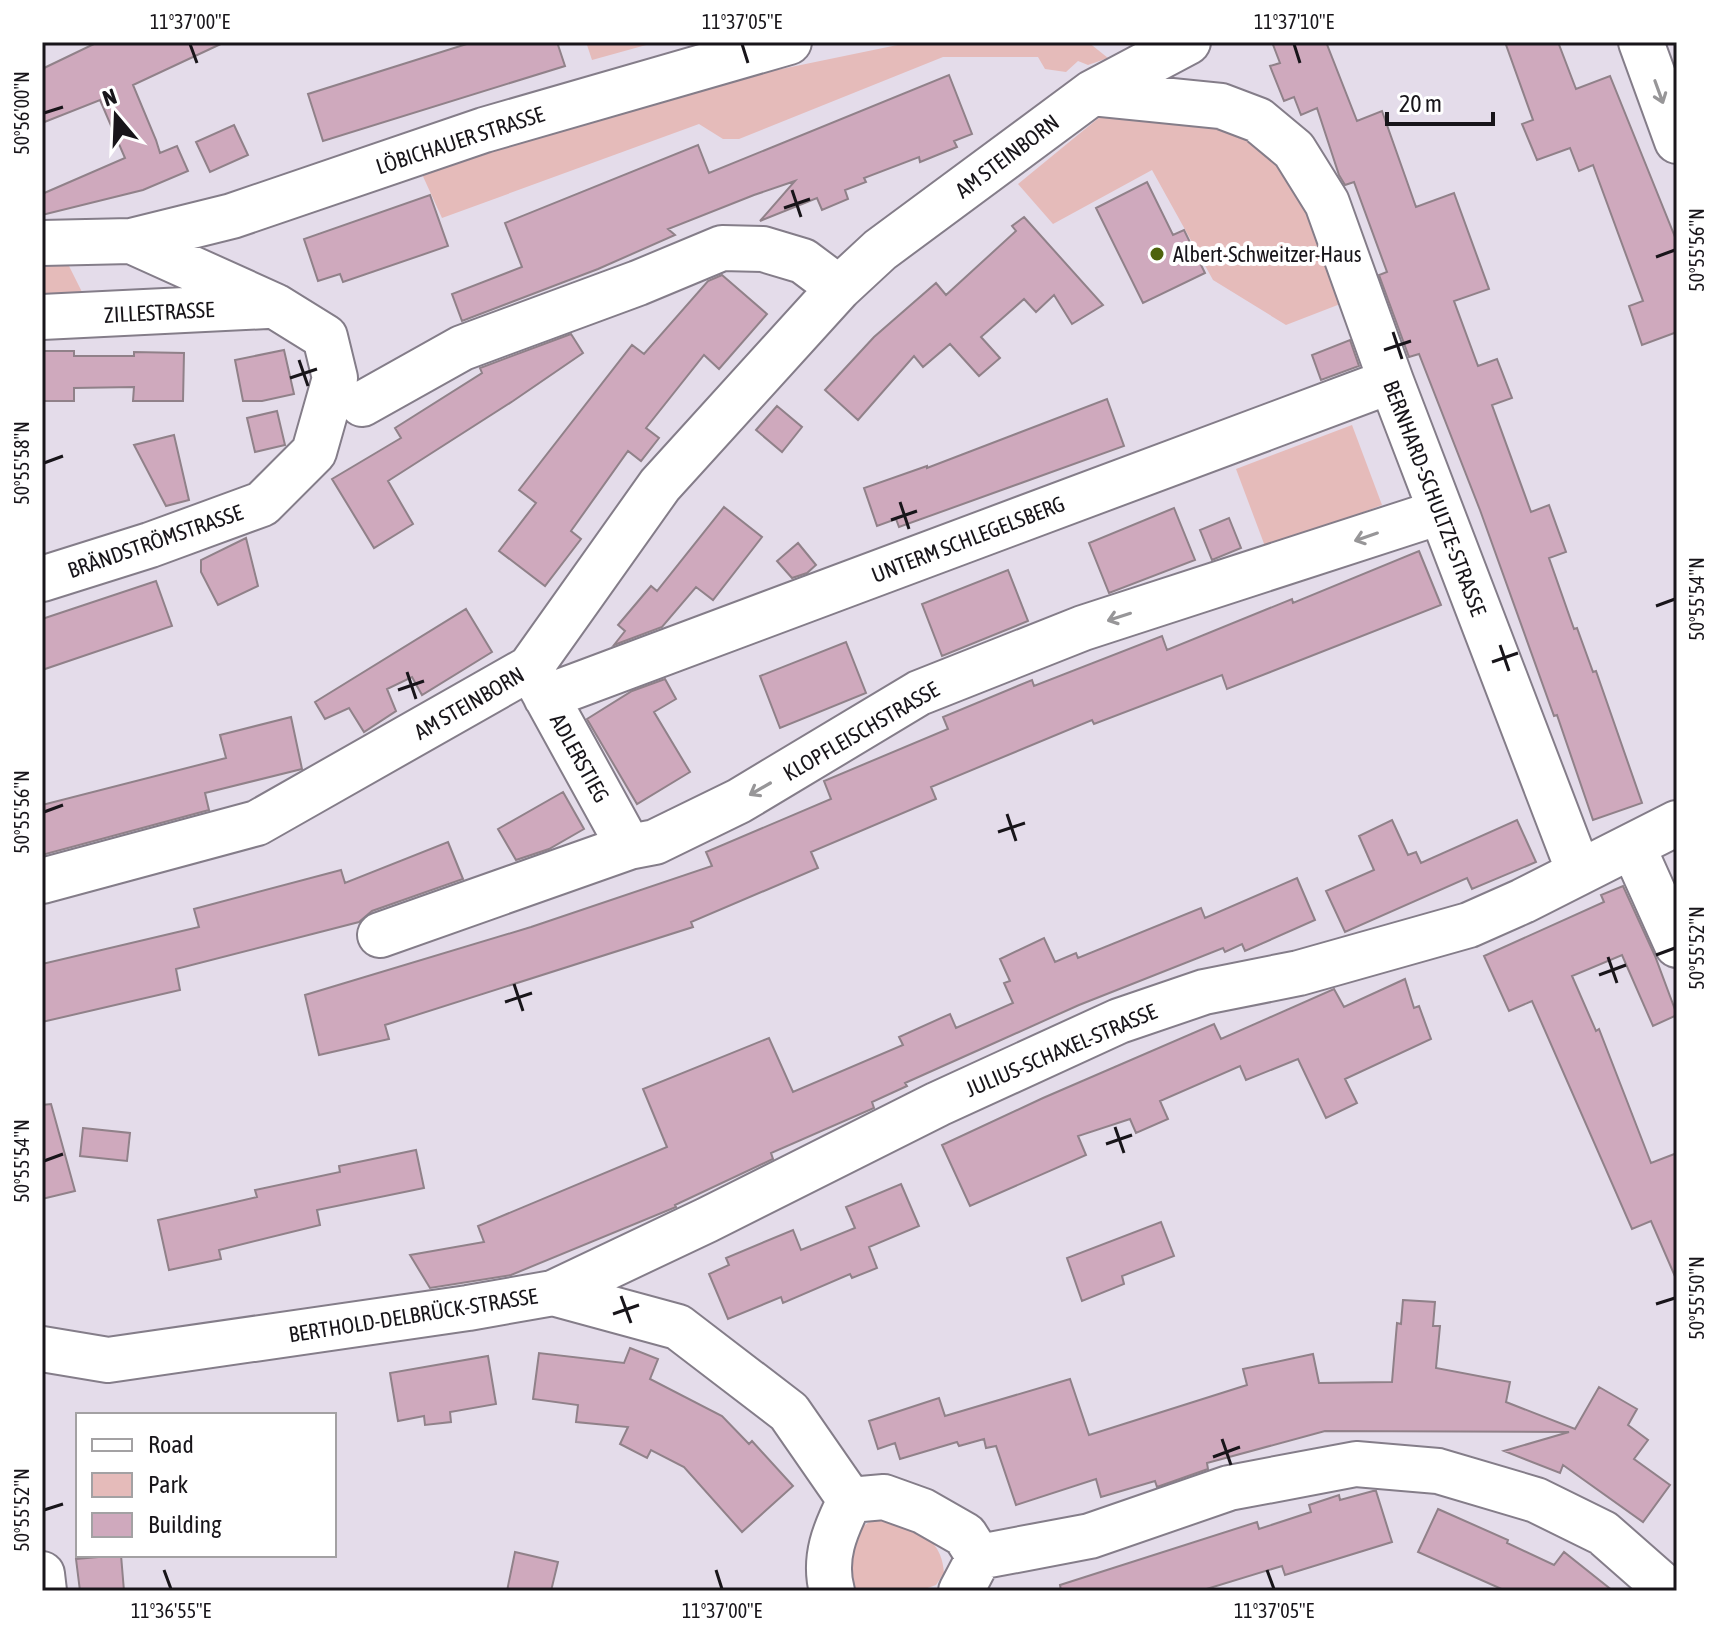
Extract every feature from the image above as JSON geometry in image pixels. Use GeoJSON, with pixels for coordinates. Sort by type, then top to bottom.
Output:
{"type":"FeatureCollection","features":[{"type":"Feature","properties":{"kind":"street","name":"LÖBICHAUER STRASSE"},"geometry":{"type":"LineString","coordinates":[[42,243],[131,241],[232,216],[484,130],[789,42]]}},
{"type":"Feature","properties":{"kind":"street","name":"AM STEINBORN"},"geometry":{"type":"LineString","coordinates":[[42,881],[257,823],[538,683],[660,485],[839,288],[880,250],[1092,93],[1188,42]]}},
{"type":"Feature","properties":{"kind":"street"},"geometry":{"type":"LineString","coordinates":[[1641,42],[1677,141]]}},
{"type":"Feature","properties":{"kind":"street"},"geometry":{"type":"LineString","coordinates":[[1668,42],[1677,62]]}},
{"type":"Feature","properties":{"kind":"street","name":"BERNHARD-SCHULTZE-STRASSE"},"geometry":{"type":"LineString","coordinates":[[1092,93],[1221,106],[1258,120],[1294,150],[1327,203],[1440,512],[1579,872]]}},
{"type":"Feature","properties":{"kind":"street","name":"LÖBICHAUER STRASSE"},"geometry":{"type":"LineString","coordinates":[[131,241],[275,306],[325,337],[355,397]]}},
{"type":"Feature","properties":{"kind":"street"},"geometry":{"type":"LineString","coordinates":[[355,397],[462,348],[638,283],[722,248],[763,249],[803,261],[839,288]]}},
{"type":"Feature","properties":{"kind":"street","name":"ZILLESTRASSE"},"geometry":{"type":"LineString","coordinates":[[42,317],[275,306]]}},
{"type":"Feature","properties":{"kind":"street","name":"UNTERM SCHLEGELSBERG"},"geometry":{"type":"LineString","coordinates":[[538,683],[1391,381]]}},
{"type":"Feature","properties":{"kind":"street","name":"BRÄNDSTRÖMSTRASSE"},"geometry":{"type":"LineString","coordinates":[[42,579],[150,545],[262,504],[314,452],[355,397]]}},
{"type":"Feature","properties":{"kind":"street","name":"KLOPFLEISCHSTRASSE"},"geometry":{"type":"LineString","coordinates":[[380,935],[629,847],[655,842],[739,801],[919,693],[1083,628],[1440,512]]}},
{"type":"Feature","properties":{"kind":"street","name":"ADLERSTIEG"},"geometry":{"type":"LineString","coordinates":[[538,683],[629,847]]}},
{"type":"Feature","properties":{"kind":"street","name":"JULIUS-SCHAXEL-STRASSE"},"geometry":{"type":"LineString","coordinates":[[553,1293],[938,1104],[1119,1021],[1204,992],[1299,973],[1469,925],[1677,823]]}},
{"type":"Feature","properties":{"kind":"street"},"geometry":{"type":"LineString","coordinates":[[1633,847],[1677,945]]}},
{"type":"Feature","properties":{"kind":"street","name":"BERTHOLD-DELBRÜCK-STRASSE"},"geometry":{"type":"LineString","coordinates":[[42,1349],[108,1360],[553,1293],[678,1327],[789,1412],[850,1500]]}},
{"type":"Feature","properties":{"kind":"street"},"geometry":{"type":"LineString","coordinates":[[832,1591],[827,1574],[833,1535],[850,1500],[884,1497],[923,1511],[965,1535],[970,1574],[1229,1488],[1356,1464],[1438,1471],[1536,1500],[1603,1533],[1669,1591]]}},
{"type":"Feature","properties":{"kind":"street"},"geometry":{"type":"LineString","coordinates":[[42,1574],[44,1591]]}},
{"type":"Feature","properties":{"kind":"green space"},"geometry":{"type":"Polygon","coordinates":[[[586,42],[657,42],[592,60],[586,42]]]}},
{"type":"Feature","properties":{"kind":"green space"},"geometry":{"type":"Polygon","coordinates":[[[912,42],[1088,42],[1108,58],[1088,65],[1078,61],[1066,72],[1045,69],[1038,57],[943,57],[739,139],[723,139],[699,124],[442,218],[421,172],[684,89],[912,42]]]}},
{"type":"Feature","properties":{"kind":"green space"},"geometry":{"type":"Polygon","coordinates":[[[1101,116],[1231,122],[1285,163],[1348,301],[1286,325],[1213,280],[1152,170],[1053,224],[1018,184],[1101,116]]]}},
{"type":"Feature","properties":{"kind":"green space"},"geometry":{"type":"Polygon","coordinates":[[[42,256],[64,256],[86,300],[42,301],[42,256]]]}},
{"type":"Feature","properties":{"kind":"green space"},"geometry":{"type":"Polygon","coordinates":[[[1352,425],[1382,505],[1266,549],[1236,469],[1352,425]]]}},
{"type":"Feature","properties":{"kind":"green space"},"geometry":{"type":"Polygon","coordinates":[[[884,1512],[924,1535],[938,1550],[944,1573],[936,1585],[919,1591],[854,1591],[848,1550],[856,1531],[884,1512]]]}},
{"type":"Feature","properties":{"kind":"building"},"geometry":{"type":"Polygon","coordinates":[[[98,42],[225,42],[133,85],[160,153],[177,146],[188,171],[143,190],[42,215],[42,194],[125,158],[100,100],[42,123],[42,69],[98,42]]]}},
{"type":"Feature","properties":{"kind":"building"},"geometry":{"type":"Polygon","coordinates":[[[473,42],[557,42],[565,66],[323,141],[308,94],[473,42]]]}},
{"type":"Feature","properties":{"kind":"building"},"geometry":{"type":"Polygon","coordinates":[[[1272,42],[1326,42],[1357,121],[1382,111],[1416,207],[1454,193],[1489,289],[1454,301],[1478,366],[1497,359],[1512,398],[1492,405],[1531,512],[1549,505],[1566,552],[1549,558],[1574,629],[1577,628],[1593,672],[1596,671],[1642,803],[1593,820],[1557,715],[1554,716],[1480,510],[1419,354],[1409,357],[1379,275],[1387,272],[1354,182],[1345,185],[1339,175],[1317,108],[1301,115],[1294,97],[1284,101],[1270,66],[1280,63],[1272,42]]]}},
{"type":"Feature","properties":{"kind":"building"},"geometry":{"type":"Polygon","coordinates":[[[1505,42],[1558,42],[1576,89],[1610,76],[1677,242],[1677,332],[1642,345],[1629,306],[1643,301],[1593,165],[1579,171],[1570,148],[1537,160],[1522,124],[1533,120],[1505,42]]]}},
{"type":"Feature","properties":{"kind":"building"},"geometry":{"type":"Polygon","coordinates":[[[949,75],[972,134],[954,141],[957,147],[920,162],[919,157],[864,178],[866,182],[845,190],[848,199],[822,210],[817,198],[760,221],[795,181],[754,195],[668,229],[675,235],[598,269],[462,321],[452,294],[522,267],[505,223],[698,145],[709,173],[949,75]]]}},
{"type":"Feature","properties":{"kind":"building"},"geometry":{"type":"Polygon","coordinates":[[[234,125],[248,155],[210,172],[196,142],[234,125]]]}},
{"type":"Feature","properties":{"kind":"building","name":"Albert-Schweitzer-Haus"},"geometry":{"type":"Polygon","coordinates":[[[1147,182],[1173,235],[1184,230],[1205,273],[1143,303],[1096,208],[1147,182]]]}},
{"type":"Feature","properties":{"kind":"building"},"geometry":{"type":"Polygon","coordinates":[[[430,195],[448,246],[343,282],[340,274],[318,281],[304,239],[430,195]]]}},
{"type":"Feature","properties":{"kind":"building"},"geometry":{"type":"Polygon","coordinates":[[[1024,217],[1103,305],[1072,324],[1054,295],[1036,312],[1024,299],[981,337],[1000,358],[979,376],[950,344],[923,367],[914,356],[858,420],[825,390],[874,337],[936,283],[946,295],[1016,231],[1012,226],[1024,217]]]}},
{"type":"Feature","properties":{"kind":"building"},"geometry":{"type":"Polygon","coordinates":[[[722,275],[767,314],[719,369],[704,355],[646,428],[659,438],[641,461],[628,451],[571,531],[581,539],[545,586],[499,551],[536,503],[519,490],[632,345],[644,354],[708,281],[722,275]]]}},
{"type":"Feature","properties":{"kind":"building"},"geometry":{"type":"Polygon","coordinates":[[[571,334],[583,353],[388,481],[413,524],[374,548],[332,479],[401,438],[395,428],[482,373],[480,368],[571,334]]]}},
{"type":"Feature","properties":{"kind":"building"},"geometry":{"type":"Polygon","coordinates":[[[1350,340],[1359,366],[1321,380],[1312,355],[1350,340]]]}},
{"type":"Feature","properties":{"kind":"building"},"geometry":{"type":"Polygon","coordinates":[[[284,350],[294,394],[262,401],[243,401],[235,360],[284,350]]]}},
{"type":"Feature","properties":{"kind":"building"},"geometry":{"type":"Polygon","coordinates":[[[42,351],[74,351],[74,356],[184,353],[183,401],[133,401],[134,387],[74,388],[74,401],[42,401],[42,351]]]}},
{"type":"Feature","properties":{"kind":"building"},"geometry":{"type":"Polygon","coordinates":[[[1107,399],[1124,446],[899,527],[896,519],[877,526],[864,488],[927,468],[1107,399]]]}},
{"type":"Feature","properties":{"kind":"building"},"geometry":{"type":"Polygon","coordinates":[[[777,406],[802,427],[782,452],[756,430],[777,406]]]}},
{"type":"Feature","properties":{"kind":"building"},"geometry":{"type":"Polygon","coordinates":[[[277,411],[285,445],[255,452],[247,418],[277,411]]]}},
{"type":"Feature","properties":{"kind":"building"},"geometry":{"type":"Polygon","coordinates":[[[174,435],[189,500],[166,506],[134,445],[174,435]]]}},
{"type":"Feature","properties":{"kind":"building"},"geometry":{"type":"Polygon","coordinates":[[[724,507],[762,537],[713,600],[696,587],[662,627],[614,645],[625,631],[618,625],[651,586],[657,591],[724,507]]]}},
{"type":"Feature","properties":{"kind":"building"},"geometry":{"type":"Polygon","coordinates":[[[1174,508],[1195,560],[1109,593],[1089,543],[1174,508]]]}},
{"type":"Feature","properties":{"kind":"building"},"geometry":{"type":"Polygon","coordinates":[[[1229,518],[1241,548],[1212,560],[1200,530],[1229,518]]]}},
{"type":"Feature","properties":{"kind":"building"},"geometry":{"type":"Polygon","coordinates":[[[246,538],[258,586],[218,605],[201,572],[201,560],[246,538]]]}},
{"type":"Feature","properties":{"kind":"building"},"geometry":{"type":"Polygon","coordinates":[[[798,543],[816,565],[807,573],[792,578],[777,561],[798,543]]]}},
{"type":"Feature","properties":{"kind":"building"},"geometry":{"type":"Polygon","coordinates":[[[1419,551],[1441,605],[1227,689],[1222,675],[1094,724],[1092,720],[931,787],[936,799],[811,852],[818,868],[691,922],[693,927],[385,1025],[389,1039],[319,1055],[305,995],[531,927],[712,866],[706,852],[831,799],[824,781],[948,729],[943,717],[1032,680],[1034,686],[1162,636],[1167,650],[1419,551]]]}},
{"type":"Feature","properties":{"kind":"building"},"geometry":{"type":"Polygon","coordinates":[[[1008,570],[1028,621],[942,656],[922,604],[1008,570]]]}},
{"type":"Feature","properties":{"kind":"building"},"geometry":{"type":"Polygon","coordinates":[[[156,581],[172,626],[42,670],[42,619],[156,581]]]}},
{"type":"Feature","properties":{"kind":"building"},"geometry":{"type":"Polygon","coordinates":[[[466,609],[492,652],[422,695],[412,677],[387,689],[396,711],[364,732],[349,708],[325,719],[315,702],[466,609]]]}},
{"type":"Feature","properties":{"kind":"building"},"geometry":{"type":"Polygon","coordinates":[[[846,642],[866,693],[780,728],[760,676],[846,642]]]}},
{"type":"Feature","properties":{"kind":"building"},"geometry":{"type":"Polygon","coordinates":[[[665,679],[676,699],[654,712],[690,772],[637,804],[587,719],[632,691],[665,679]]]}},
{"type":"Feature","properties":{"kind":"building"},"geometry":{"type":"Polygon","coordinates":[[[291,717],[302,769],[205,793],[209,810],[42,855],[42,805],[226,758],[220,735],[291,717]]]}},
{"type":"Feature","properties":{"kind":"building"},"geometry":{"type":"Polygon","coordinates":[[[563,792],[584,829],[549,849],[516,860],[498,829],[563,792]]]}},
{"type":"Feature","properties":{"kind":"building"},"geometry":{"type":"Polygon","coordinates":[[[1392,820],[1408,855],[1416,852],[1421,863],[1517,820],[1536,862],[1472,889],[1467,878],[1345,932],[1326,891],[1374,870],[1359,836],[1392,820]]]}},
{"type":"Feature","properties":{"kind":"building"},"geometry":{"type":"Polygon","coordinates":[[[448,842],[463,879],[372,911],[359,922],[176,969],[180,990],[42,1022],[42,964],[199,927],[194,909],[341,870],[345,883],[448,842]]]}},
{"type":"Feature","properties":{"kind":"building"},"geometry":{"type":"Polygon","coordinates":[[[1297,878],[1315,920],[1245,951],[1242,944],[1225,952],[1223,948],[1079,1005],[905,1083],[907,1086],[872,1102],[874,1108],[771,1153],[773,1159],[676,1207],[511,1275],[430,1288],[410,1255],[484,1242],[478,1226],[667,1147],[643,1089],[769,1038],[793,1092],[903,1045],[899,1037],[950,1014],[956,1028],[1013,1003],[1004,983],[1010,981],[1000,959],[1044,938],[1055,962],[1076,953],[1078,958],[1201,908],[1205,918],[1297,878]]]}},
{"type":"Feature","properties":{"kind":"building"},"geometry":{"type":"Polygon","coordinates":[[[1623,886],[1655,956],[1677,1015],[1653,1026],[1622,955],[1572,976],[1596,1031],[1599,1029],[1651,1163],[1677,1153],[1677,1281],[1651,1221],[1632,1229],[1532,1001],[1509,1011],[1484,956],[1604,902],[1601,895],[1623,886]]]}},
{"type":"Feature","properties":{"kind":"building"},"geometry":{"type":"Polygon","coordinates":[[[1405,979],[1414,1008],[1419,1006],[1431,1039],[1345,1079],[1357,1103],[1326,1118],[1298,1059],[1246,1080],[1240,1066],[1160,1101],[1168,1119],[1136,1133],[1130,1119],[1078,1136],[1086,1155],[970,1206],[942,1145],[1214,1024],[1221,1039],[1334,989],[1344,1007],[1405,979]]]}},
{"type":"Feature","properties":{"kind":"building"},"geometry":{"type":"Polygon","coordinates":[[[51,1104],[75,1191],[42,1199],[42,1105],[51,1104]]]}},
{"type":"Feature","properties":{"kind":"building"},"geometry":{"type":"Polygon","coordinates":[[[83,1128],[130,1133],[127,1161],[80,1156],[83,1128]]]}},
{"type":"Feature","properties":{"kind":"building"},"geometry":{"type":"Polygon","coordinates":[[[416,1150],[424,1188],[317,1210],[320,1225],[219,1250],[221,1259],[169,1270],[158,1220],[257,1197],[255,1190],[340,1172],[339,1166],[416,1150]]]}},
{"type":"Feature","properties":{"kind":"building"},"geometry":{"type":"Polygon","coordinates":[[[901,1184],[919,1226],[869,1247],[877,1268],[852,1278],[850,1274],[783,1303],[781,1297],[728,1319],[709,1274],[729,1265],[726,1258],[793,1230],[801,1250],[855,1228],[846,1207],[901,1184]]]}},
{"type":"Feature","properties":{"kind":"building"},"geometry":{"type":"Polygon","coordinates":[[[1161,1222],[1174,1256],[1122,1276],[1124,1284],[1082,1301],[1067,1258],[1161,1222]]]}},
{"type":"Feature","properties":{"kind":"building"},"geometry":{"type":"Polygon","coordinates":[[[1403,1300],[1435,1302],[1433,1326],[1440,1326],[1436,1368],[1510,1382],[1506,1402],[1575,1429],[1599,1387],[1637,1409],[1628,1425],[1648,1440],[1634,1459],[1670,1485],[1643,1522],[1563,1465],[1560,1473],[1504,1451],[1569,1432],[1325,1431],[1207,1463],[1208,1469],[1157,1487],[1155,1481],[1101,1497],[1096,1479],[1016,1505],[996,1446],[986,1448],[984,1439],[959,1446],[957,1442],[900,1459],[895,1443],[878,1449],[869,1421],[939,1398],[945,1416],[1070,1379],[1089,1435],[1247,1385],[1243,1369],[1313,1354],[1319,1383],[1392,1382],[1397,1323],[1401,1324],[1403,1300]]]}},
{"type":"Feature","properties":{"kind":"building"},"geometry":{"type":"Polygon","coordinates":[[[630,1348],[658,1359],[650,1379],[722,1416],[749,1444],[752,1441],[793,1486],[742,1532],[684,1467],[651,1450],[647,1458],[620,1444],[628,1427],[576,1422],[578,1405],[533,1399],[539,1353],[624,1363],[630,1348]]]}},
{"type":"Feature","properties":{"kind":"building"},"geometry":{"type":"Polygon","coordinates":[[[488,1356],[496,1404],[450,1412],[451,1422],[425,1425],[424,1416],[398,1421],[390,1373],[488,1356]]]}},
{"type":"Feature","properties":{"kind":"building"},"geometry":{"type":"Polygon","coordinates":[[[1376,1491],[1392,1542],[1285,1575],[1282,1566],[1200,1591],[1061,1591],[1060,1585],[1257,1522],[1259,1529],[1311,1512],[1309,1505],[1339,1495],[1340,1500],[1376,1491]]]}},
{"type":"Feature","properties":{"kind":"building"},"geometry":{"type":"Polygon","coordinates":[[[1438,1509],[1508,1540],[1507,1543],[1554,1565],[1564,1552],[1613,1591],[1506,1591],[1418,1552],[1438,1509]]]}},
{"type":"Feature","properties":{"kind":"building"},"geometry":{"type":"Polygon","coordinates":[[[515,1552],[558,1562],[551,1591],[507,1591],[515,1552]]]}},
{"type":"Feature","properties":{"kind":"building"},"geometry":{"type":"Polygon","coordinates":[[[121,1557],[124,1591],[80,1591],[76,1559],[121,1557]]]}},
{"type":"Feature","properties":{"kind":"place","name":"Albert-Schweitzer-Haus"},"geometry":{"type":"Point","coordinates":[1157,254]}}]}
